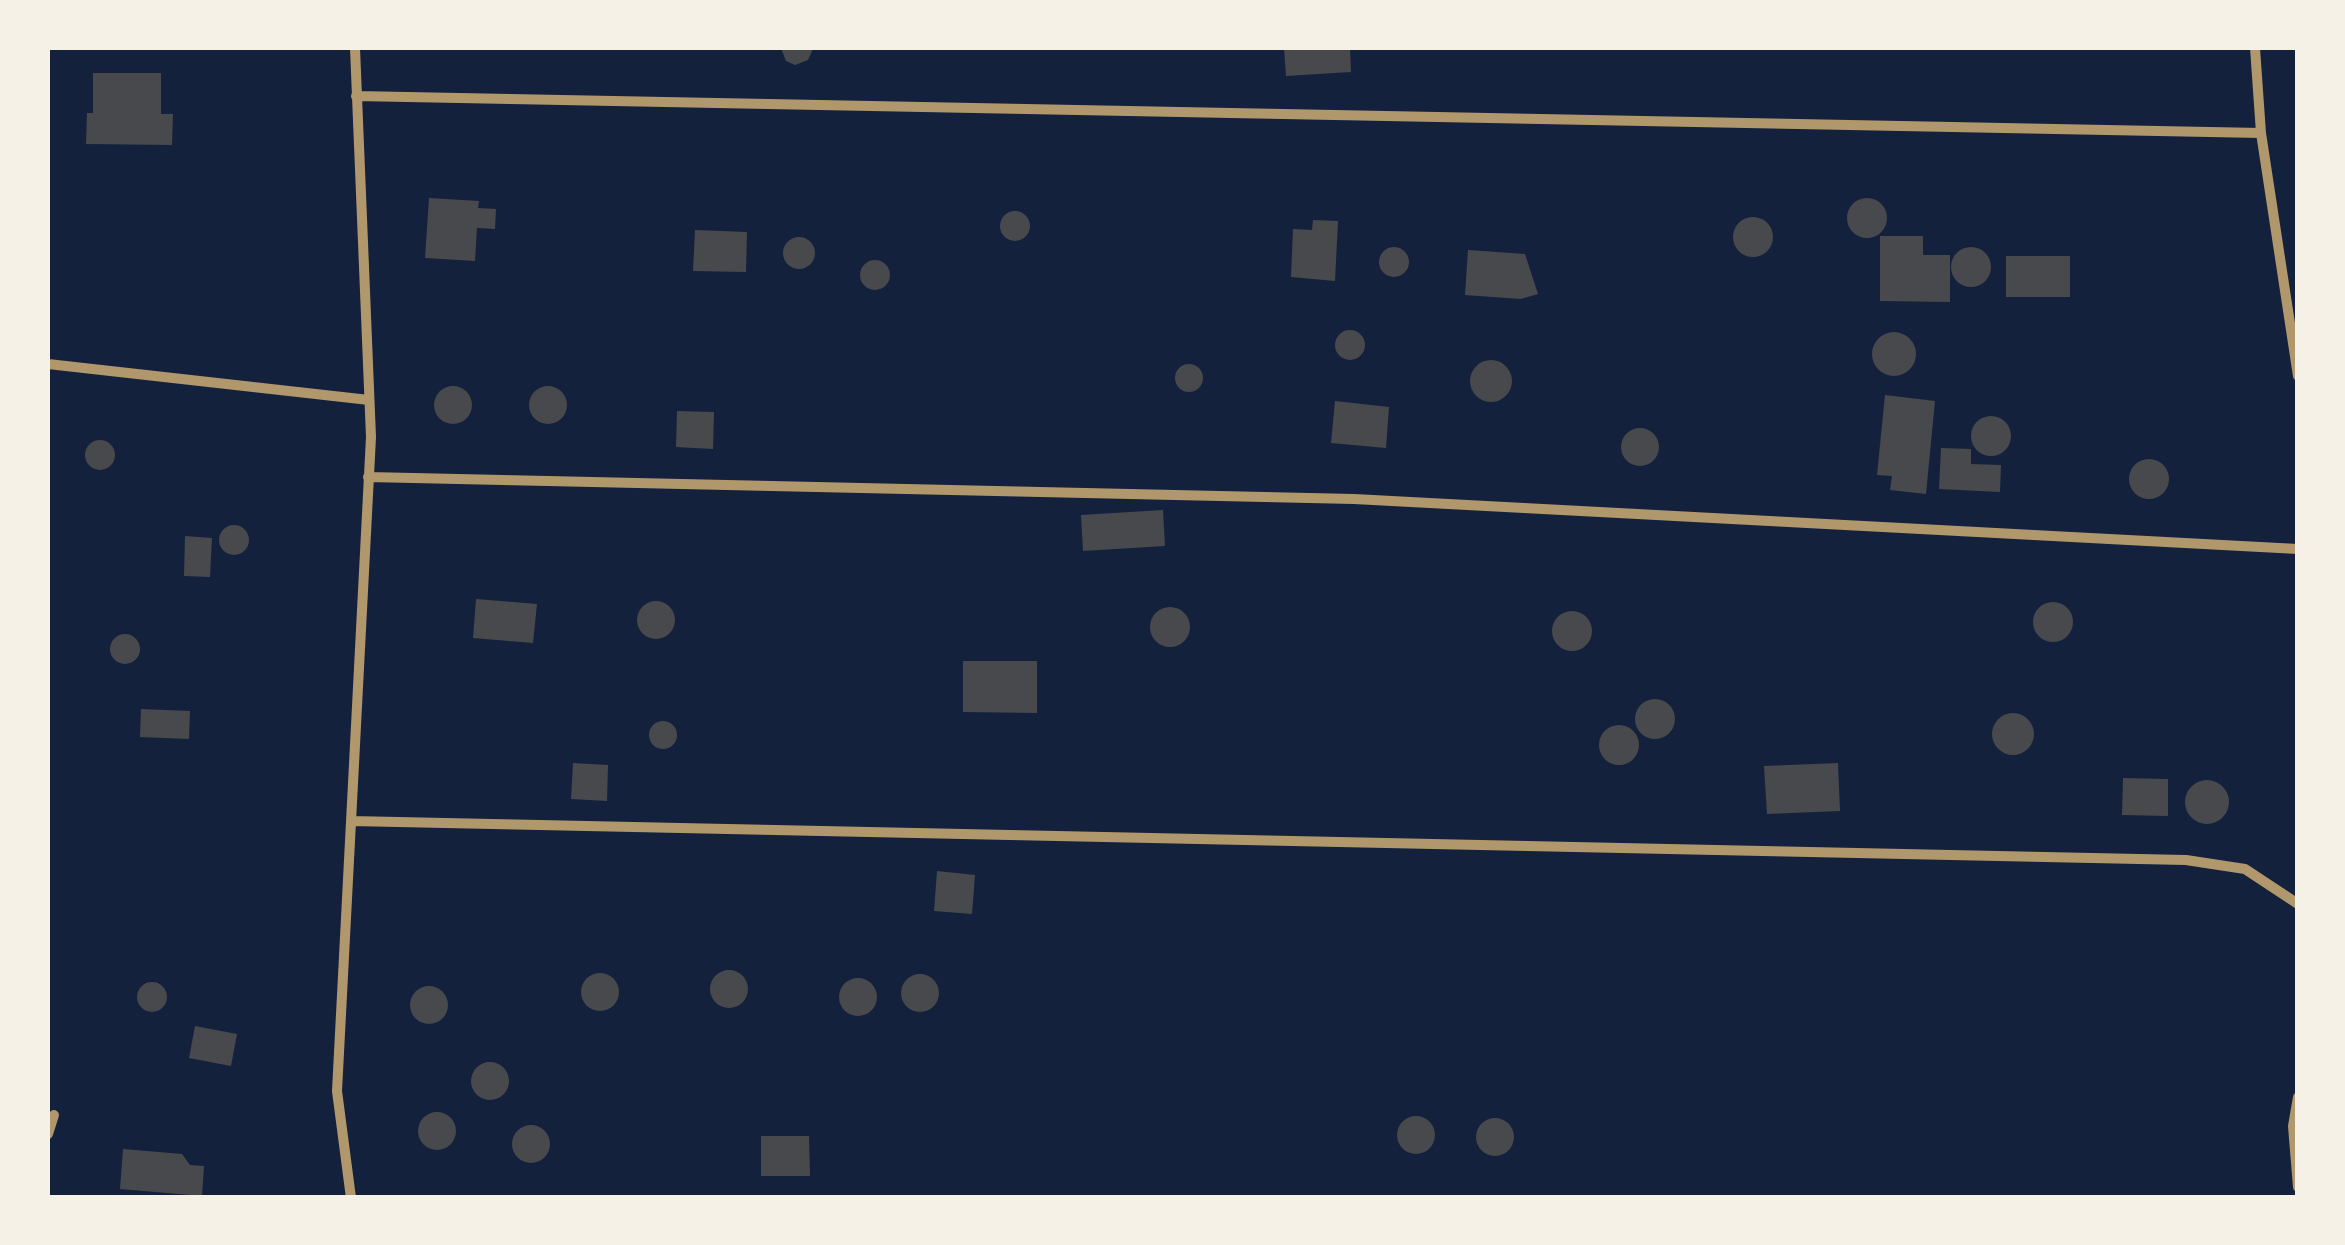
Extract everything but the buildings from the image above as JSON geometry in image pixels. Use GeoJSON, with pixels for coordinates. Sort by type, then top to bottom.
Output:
{"type":"FeatureCollection","features":[{"type":"Feature","properties":{"kind":"street"},"geometry":{"type":"LineString","coordinates":[[351,1198],[337,1091],[371,437],[354,48]]}},
{"type":"Feature","properties":{"kind":"street"},"geometry":{"type":"LineString","coordinates":[[2255,48],[2261,132],[2298,376]]}},
{"type":"Feature","properties":{"kind":"street"},"geometry":{"type":"LineString","coordinates":[[356,96],[2261,132]]}},
{"type":"Feature","properties":{"kind":"street"},"geometry":{"type":"LineString","coordinates":[[48,364],[369,400]]}},
{"type":"Feature","properties":{"kind":"street"},"geometry":{"type":"LineString","coordinates":[[368,477],[1354,499],[2298,548]]}},
{"type":"Feature","properties":{"kind":"street"},"geometry":{"type":"LineString","coordinates":[[351,822],[2186,860],[2245,869],[2298,904]]}},
{"type":"Feature","properties":{"kind":"street"},"geometry":{"type":"LineString","coordinates":[[2298,1097],[2293,1126],[2298,1188]]}},
{"type":"Feature","properties":{"kind":"street"},"geometry":{"type":"LineString","coordinates":[[48,1134],[54,1116]]}}]}
